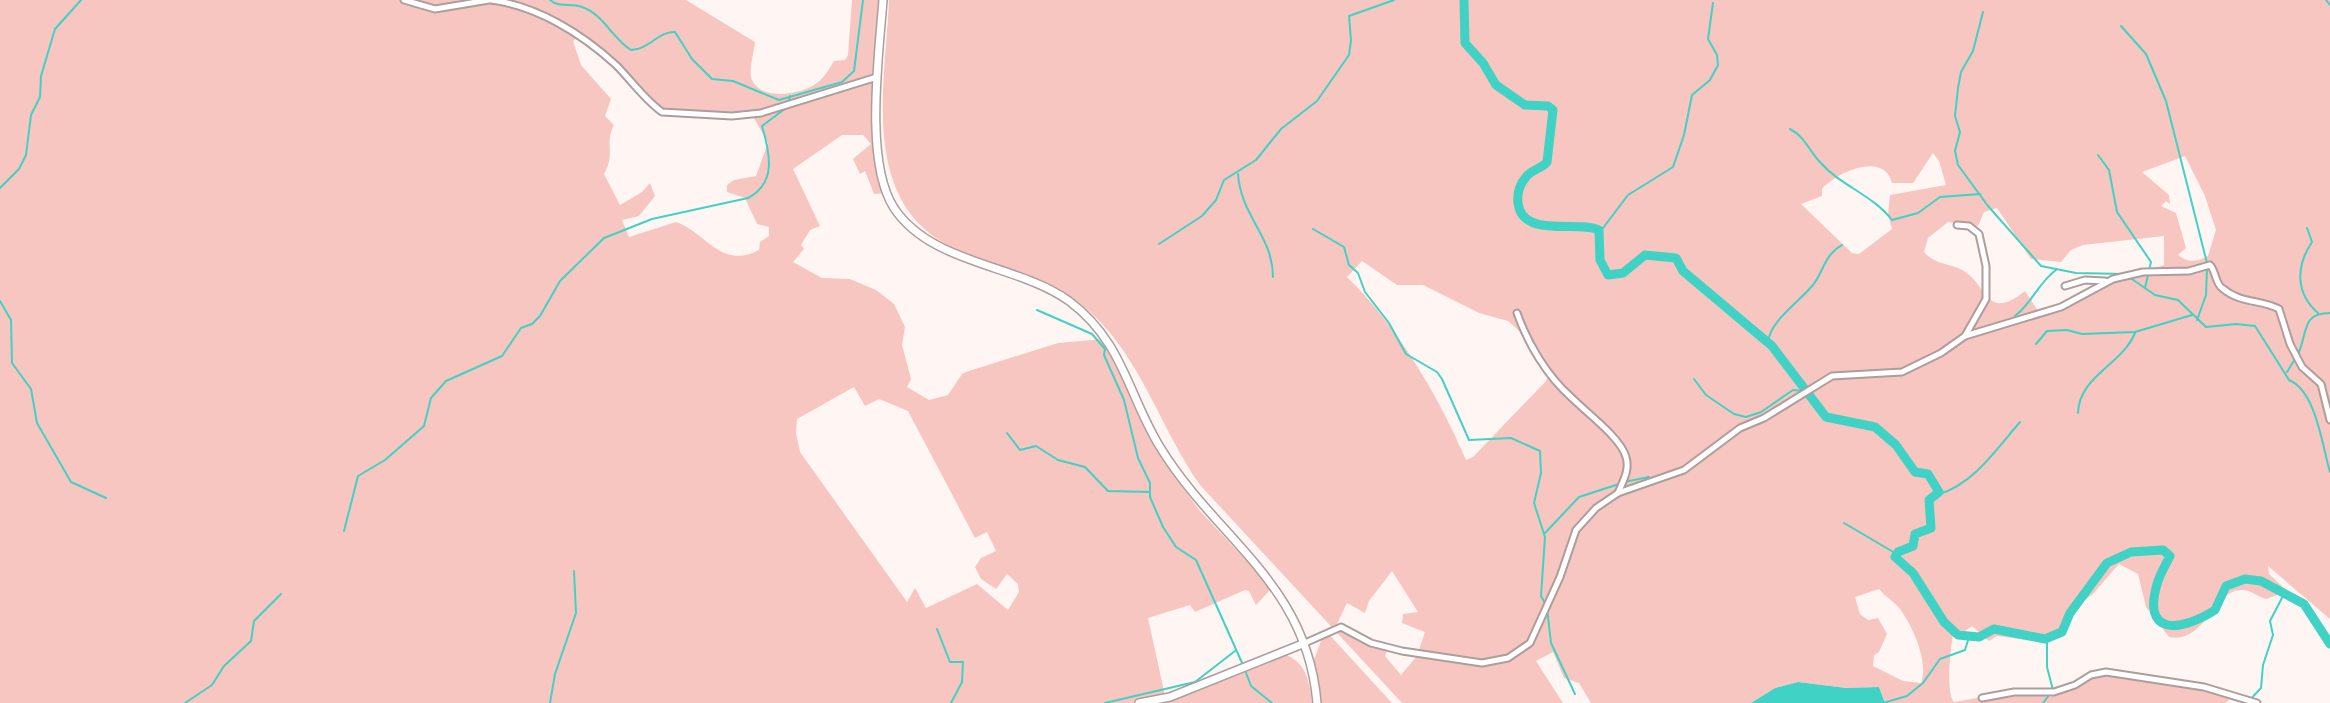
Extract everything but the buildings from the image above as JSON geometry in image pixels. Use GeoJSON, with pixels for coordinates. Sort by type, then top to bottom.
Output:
{"type":"FeatureCollection","features":[{"type":"Feature","properties":{"kind":"main road"},"geometry":{"type":"LineString","coordinates":[[883,0],[878,76],[878,155],[893,207],[908,225],[956,255],[1017,276],[1068,300],[1099,328],[1126,370],[1159,447],[1205,507],[1279,592],[1305,643],[1315,676],[1317,703]]}},
{"type":"Feature","properties":{"kind":"main road"},"geometry":{"type":"LineString","coordinates":[[1139,703],[1170,697],[1305,643]]}},
{"type":"Feature","properties":{"kind":"street"},"geometry":{"type":"LineString","coordinates":[[404,0],[435,9],[490,0],[542,14],[564,26],[617,66],[662,112],[732,116],[761,113],[878,76]]}},
{"type":"Feature","properties":{"kind":"street"},"geometry":{"type":"LineString","coordinates":[[1957,225],[1969,226],[1979,234],[1986,266],[1984,303],[1965,336]]}},
{"type":"Feature","properties":{"kind":"street"},"geometry":{"type":"LineString","coordinates":[[2065,286],[2085,280],[2105,281],[2143,272],[2189,271],[2210,264],[2221,288],[2246,302],[2269,304],[2281,312],[2290,344],[2302,366],[2321,384],[2330,420]]}},
{"type":"Feature","properties":{"kind":"street"},"geometry":{"type":"LineString","coordinates":[[1305,643],[1340,627],[1371,643],[1402,651],[1482,663],[1508,658],[1530,643],[1560,577],[1576,530],[1618,493],[1684,470],[1740,428],[1801,397],[1819,382],[1832,376],[1890,374],[1907,370],[1941,353],[1965,336],[2061,307],[2105,281]]}},
{"type":"Feature","properties":{"kind":"street"},"geometry":{"type":"LineString","coordinates":[[1517,313],[1534,351],[1566,393],[1589,411],[1626,455],[1626,474],[1618,493]]}},
{"type":"Feature","properties":{"kind":"street"},"geometry":{"type":"LineString","coordinates":[[1982,698],[2014,692],[2054,692],[2075,685],[2091,675],[2106,672],[2204,687],[2257,703]]}},
{"type":"Feature","properties":{"kind":"shaded area"},"geometry":{"type":"Polygon","coordinates":[[[0,0],[686,0],[755,42],[752,80],[757,87],[765,91],[783,94],[810,87],[822,78],[834,61],[845,60],[848,55],[852,0],[881,0],[875,136],[889,193],[874,194],[865,171],[860,174],[853,159],[871,144],[863,135],[842,135],[793,169],[820,226],[810,230],[801,245],[804,249],[793,262],[822,278],[850,279],[876,290],[894,304],[905,327],[902,345],[911,379],[907,387],[929,400],[948,395],[962,374],[969,371],[1058,343],[1104,339],[1180,484],[1200,511],[1272,588],[1256,605],[1249,591],[1245,590],[1195,612],[1190,605],[1148,618],[1165,696],[1138,703],[0,703],[0,0]],[[577,38],[573,41],[581,65],[611,99],[605,116],[614,125],[604,174],[620,205],[642,192],[650,183],[655,196],[639,216],[622,220],[629,237],[676,222],[724,253],[746,255],[759,250],[760,242],[769,236],[769,227],[757,224],[745,198],[727,192],[727,185],[734,180],[756,176],[768,143],[751,113],[731,120],[692,111],[660,115],[632,78],[577,38]],[[854,387],[797,419],[796,433],[800,452],[907,602],[915,588],[926,608],[977,584],[1008,610],[1019,592],[1018,584],[1007,574],[996,589],[981,579],[975,567],[981,558],[996,551],[987,532],[975,538],[908,411],[879,399],[865,406],[854,387]]]}},
{"type":"Feature","properties":{"kind":"shaded area"},"geometry":{"type":"Polygon","coordinates":[[[889,0],[2330,0],[2330,619],[2268,566],[2269,574],[2282,586],[2280,594],[2266,599],[2247,591],[2231,593],[2222,599],[2191,633],[2181,637],[2169,637],[2146,607],[2138,574],[2119,564],[2092,595],[2073,608],[2058,630],[2041,642],[1997,636],[1989,641],[1972,626],[1965,631],[1954,630],[1949,679],[1954,702],[1994,695],[2034,694],[2050,697],[2068,691],[2093,676],[2113,672],[2209,689],[2231,697],[2226,703],[1885,703],[1879,687],[1846,688],[1798,682],[1775,688],[1751,703],[1591,703],[1579,683],[1564,678],[1553,652],[1536,661],[1563,703],[1402,703],[1200,485],[1123,350],[1089,311],[1046,283],[965,253],[931,234],[907,209],[892,178],[885,145],[884,72],[889,0]],[[1933,153],[1913,183],[1892,183],[1887,173],[1870,166],[1838,176],[1822,189],[1822,196],[1801,204],[1852,253],[1859,254],[1892,229],[1888,215],[1890,195],[1946,185],[1939,161],[1933,153]],[[2185,156],[2142,172],[2169,195],[2170,204],[2166,201],[2161,206],[2176,213],[2186,248],[2178,255],[2193,261],[2208,256],[2216,230],[2205,196],[2185,156]],[[1997,208],[1984,212],[1978,226],[1948,222],[1928,238],[1924,252],[1933,259],[1964,271],[1995,302],[2012,300],[2025,291],[2038,311],[2054,308],[2093,287],[2164,265],[2164,236],[2083,245],[2071,250],[2061,262],[2031,259],[1997,208]],[[1362,261],[1347,277],[1400,339],[1430,387],[1466,460],[1473,457],[1547,380],[1548,367],[1536,346],[1508,321],[1479,313],[1423,285],[1397,285],[1362,261]],[[1392,571],[1369,601],[1365,613],[1347,603],[1335,628],[1389,645],[1385,656],[1401,675],[1417,656],[1425,632],[1402,623],[1403,614],[1418,612],[1392,571]],[[1879,589],[1855,597],[1860,614],[1868,620],[1878,618],[1887,634],[1879,652],[1874,655],[1873,666],[1903,681],[1921,683],[1921,655],[1910,625],[1898,606],[1879,589]]]}},
{"type":"Feature","properties":{"kind":"shaded area"},"geometry":{"type":"Polygon","coordinates":[[[1325,630],[1392,703],[1319,703],[1314,660],[1325,630]]]}},
{"type":"Feature","properties":{"kind":"shaded area"},"geometry":{"type":"Polygon","coordinates":[[[1281,653],[1296,661],[1305,672],[1312,703],[1156,703],[1281,653]]]}},
{"type":"Feature","properties":{"kind":"water"},"geometry":{"type":"Polygon","coordinates":[[[1798,682],[1846,688],[1879,687],[1885,703],[1751,703],[1775,688],[1798,682]]]}},
{"type":"Feature","properties":{"kind":"waterway"},"geometry":{"type":"LineString","coordinates":[[0,188],[19,169],[26,155],[31,115],[40,97],[41,76],[55,29],[81,0]]}},
{"type":"Feature","properties":{"kind":"waterway"},"geometry":{"type":"LineString","coordinates":[[550,0],[557,4],[589,10],[631,50],[643,47],[664,34],[675,32],[692,59],[712,79],[733,81],[779,100],[842,82],[854,71],[863,0]]}},
{"type":"Feature","properties":{"kind":"waterway"},"geometry":{"type":"LineString","coordinates":[[1159,244],[1202,216],[1216,200],[1224,180],[1256,160],[1281,129],[1317,101],[1349,55],[1349,16],[1394,0]]}},
{"type":"Feature","properties":{"kind":"waterway"},"geometry":{"type":"LineString","coordinates":[[1464,0],[1465,43],[1483,63],[1496,85],[1525,105],[1548,106],[1553,110],[1547,162],[1528,175],[1519,189],[1518,203],[1522,214],[1529,221],[1540,225],[1590,227],[1599,230],[1600,260],[1608,275],[1623,273],[1645,255],[1676,258],[1683,271],[1772,346],[1826,417],[1875,427],[1896,445],[1915,472],[1928,474],[1939,492],[1929,500],[1931,528],[1915,534],[1913,546],[1898,552],[1895,557],[1913,573],[1944,622],[1958,635],[1979,637],[1994,629],[2045,639],[2062,632],[2070,613],[2107,563],[2131,552],[2163,550],[2170,556],[2159,578],[2154,599],[2159,621],[2167,625],[2189,623],[2215,610],[2226,586],[2245,579],[2261,581],[2304,604],[2330,644]]}},
{"type":"Feature","properties":{"kind":"waterway"},"geometry":{"type":"LineString","coordinates":[[2326,0],[2330,5]]}},
{"type":"Feature","properties":{"kind":"waterway"},"geometry":{"type":"LineString","coordinates":[[1600,232],[1628,195],[1673,167],[1684,135],[1692,95],[1710,80],[1718,65],[1717,55],[1708,39],[1713,3]]}},
{"type":"Feature","properties":{"kind":"waterway"},"geometry":{"type":"LineString","coordinates":[[1983,12],[1973,51],[1961,72],[1958,88],[1955,116],[1960,132],[1955,151],[1958,165],[1988,206],[2041,266],[2076,273],[2125,274]]}},
{"type":"Feature","properties":{"kind":"waterway"},"geometry":{"type":"LineString","coordinates":[[2121,26],[2146,54],[2166,101],[2207,263]]}},
{"type":"Feature","properties":{"kind":"waterway"},"geometry":{"type":"LineString","coordinates":[[788,103],[790,96]]}},
{"type":"Feature","properties":{"kind":"waterway"},"geometry":{"type":"LineString","coordinates":[[344,531],[358,476],[385,460],[424,426],[431,398],[446,381],[502,356],[521,328],[532,324],[540,316],[560,281],[604,238],[652,219],[748,198],[757,192],[764,184],[769,166],[762,126],[786,108]]}},
{"type":"Feature","properties":{"kind":"waterway"},"geometry":{"type":"LineString","coordinates":[[1790,129],[1803,139],[1827,169],[1884,211],[1892,220],[1918,213],[1940,197],[1980,194]]}},
{"type":"Feature","properties":{"kind":"waterway"},"geometry":{"type":"LineString","coordinates":[[2098,155],[2109,170],[2117,212],[2151,262],[2145,288]]}},
{"type":"Feature","properties":{"kind":"waterway"},"geometry":{"type":"LineString","coordinates":[[1238,174],[1245,202],[1268,250],[1273,277]]}},
{"type":"Feature","properties":{"kind":"waterway"},"geometry":{"type":"LineString","coordinates":[[2307,228],[2312,242],[2303,260],[2300,279],[2305,297],[2318,313]]}},
{"type":"Feature","properties":{"kind":"waterway"},"geometry":{"type":"LineString","coordinates":[[1313,229],[1344,247],[1349,265],[1358,273],[1365,292],[1389,323],[1406,354],[1437,372],[1469,440],[1511,438],[1540,451],[1541,473],[1534,503],[1545,537],[1541,596],[1545,603]]}},
{"type":"Feature","properties":{"kind":"waterway"},"geometry":{"type":"LineString","coordinates":[[1768,342],[1779,319],[1813,285],[1828,258],[1842,245]]}},
{"type":"Feature","properties":{"kind":"waterway"},"geometry":{"type":"LineString","coordinates":[[2197,320],[2206,295],[2207,268]]}},
{"type":"Feature","properties":{"kind":"waterway"},"geometry":{"type":"LineString","coordinates":[[2015,316],[2056,270]]}},
{"type":"Feature","properties":{"kind":"waterway"},"geometry":{"type":"LineString","coordinates":[[2129,277],[2155,295],[2178,300],[2206,327],[2236,324],[2255,326],[2289,380],[2306,395],[2317,420],[2330,472]]}},
{"type":"Feature","properties":{"kind":"waterway"},"geometry":{"type":"LineString","coordinates":[[0,301],[11,320],[12,363],[31,389],[37,423],[71,482],[106,498]]}},
{"type":"Feature","properties":{"kind":"waterway"},"geometry":{"type":"LineString","coordinates":[[1037,310],[1092,334],[1105,349],[1104,355],[1124,400],[1138,458],[1150,483],[1150,497],[1163,527],[1176,547],[1196,560],[1243,665]]}},
{"type":"Feature","properties":{"kind":"waterway"},"geometry":{"type":"LineString","coordinates":[[2298,354],[2310,320],[2314,316],[2330,313]]}},
{"type":"Feature","properties":{"kind":"waterway"},"geometry":{"type":"LineString","coordinates":[[2036,344],[2047,331],[2067,330],[2082,334],[2135,332],[2192,315]]}},
{"type":"Feature","properties":{"kind":"waterway"},"geometry":{"type":"LineString","coordinates":[[2078,413],[2080,400],[2086,389],[2121,354],[2135,333]]}},
{"type":"Feature","properties":{"kind":"waterway"},"geometry":{"type":"LineString","coordinates":[[2287,372],[2295,359]]}},
{"type":"Feature","properties":{"kind":"waterway"},"geometry":{"type":"LineString","coordinates":[[1694,379],[1706,395],[1734,414],[1746,417],[1761,412],[1793,390],[1804,391]]}},
{"type":"Feature","properties":{"kind":"waterway"},"geometry":{"type":"LineString","coordinates":[[1939,494],[1952,489],[1974,473],[2020,422]]}},
{"type":"Feature","properties":{"kind":"waterway"},"geometry":{"type":"LineString","coordinates":[[1007,433],[1020,450],[1036,446],[1058,460],[1085,467],[1108,491],[1149,492]]}},
{"type":"Feature","properties":{"kind":"waterway"},"geometry":{"type":"LineString","coordinates":[[1624,482],[1649,477]]}},
{"type":"Feature","properties":{"kind":"waterway"},"geometry":{"type":"LineString","coordinates":[[1545,533],[1579,497],[1619,484]]}},
{"type":"Feature","properties":{"kind":"waterway"},"geometry":{"type":"LineString","coordinates":[[1844,523],[1895,553]]}},
{"type":"Feature","properties":{"kind":"waterway"},"geometry":{"type":"LineString","coordinates":[[550,703],[555,674],[576,613],[574,571]]}},
{"type":"Feature","properties":{"kind":"waterway"},"geometry":{"type":"LineString","coordinates":[[185,703],[212,685],[224,666],[251,641],[254,621],[281,594]]}},
{"type":"Feature","properties":{"kind":"waterway"},"geometry":{"type":"LineString","coordinates":[[2247,703],[2261,688],[2263,665],[2273,635],[2270,621],[2284,594]]}},
{"type":"Feature","properties":{"kind":"waterway"},"geometry":{"type":"LineString","coordinates":[[1547,608],[1551,643],[1575,694]]}},
{"type":"Feature","properties":{"kind":"waterway"},"geometry":{"type":"LineString","coordinates":[[937,629],[950,662],[963,662],[962,682],[951,703]]}},
{"type":"Feature","properties":{"kind":"waterway"},"geometry":{"type":"LineString","coordinates":[[1883,703],[1907,696],[1923,683],[1940,659],[1965,650],[1969,637]]}},
{"type":"Feature","properties":{"kind":"waterway"},"geometry":{"type":"LineString","coordinates":[[2043,703],[2053,690],[2047,667],[2047,639]]}},
{"type":"Feature","properties":{"kind":"waterway"},"geometry":{"type":"LineString","coordinates":[[1105,703],[1195,682],[1235,651]]}},
{"type":"Feature","properties":{"kind":"waterway"},"geometry":{"type":"LineString","coordinates":[[1245,670],[1251,686],[1272,703]]}}]}
